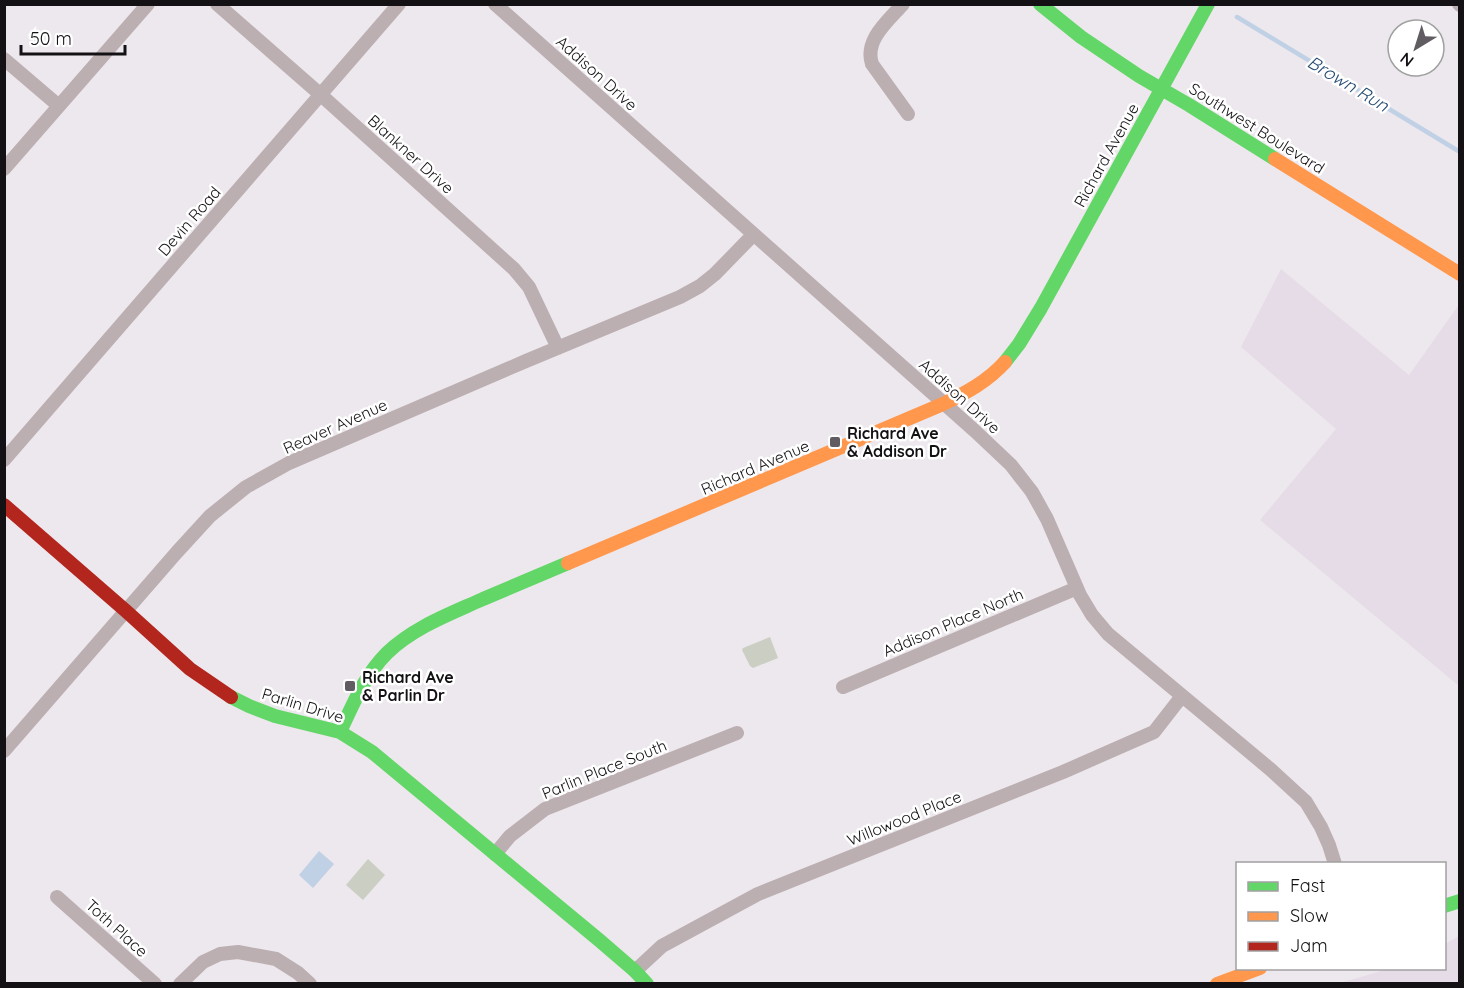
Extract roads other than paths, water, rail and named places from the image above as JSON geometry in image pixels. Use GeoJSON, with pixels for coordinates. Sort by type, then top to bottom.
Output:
{"type":"FeatureCollection","features":[{"type":"Feature","properties":{"kind":"street"},"geometry":{"type":"LineString","coordinates":[[4,169],[148,4]]}},
{"type":"Feature","properties":{"kind":"street","name":"Blankner Drive"},"geometry":{"type":"LineString","coordinates":[[218,4],[514,269],[529,287],[558,348]]}},
{"type":"Feature","properties":{"kind":"street","name":"Devin Road"},"geometry":{"type":"LineString","coordinates":[[4,460],[399,4]]}},
{"type":"Feature","properties":{"kind":"street","name":"Addison Drive"},"geometry":{"type":"LineString","coordinates":[[495,4],[1011,465],[1032,492],[1047,519],[1077,588],[1092,615],[1108,634],[1270,769],[1306,802],[1321,827],[1334,862]]}},
{"type":"Feature","properties":{"kind":"street"},"geometry":{"type":"LineString","coordinates":[[903,4],[878,33],[872,43],[870,56],[872,64],[908,114]]}},
{"type":"Feature","properties":{"kind":"street","name":"Southwest Boulevard"},"geometry":{"type":"LineString","coordinates":[[1040,4],[1081,37],[1139,76],[1460,274]]}},
{"type":"Feature","properties":{"kind":"street","name":"Richard Avenue"},"geometry":{"type":"LineString","coordinates":[[340,732],[361,688],[387,652],[412,634],[443,617],[943,404],[970,392],[985,381],[1012,355],[1041,308],[1208,4]]}},
{"type":"Feature","properties":{"kind":"street"},"geometry":{"type":"LineString","coordinates":[[4,59],[59,106]]}},
{"type":"Feature","properties":{"kind":"street","name":"Reaver Avenue"},"geometry":{"type":"LineString","coordinates":[[4,752],[177,552],[210,516],[246,487],[289,463],[680,297],[716,274],[753,235]]}},
{"type":"Feature","properties":{"kind":"street","name":"Parlin Drive"},"geometry":{"type":"LineString","coordinates":[[4,506],[190,669],[224,693],[276,716],[340,732],[372,752],[635,971],[647,984]]}},
{"type":"Feature","properties":{"kind":"street","name":"Addison Place North"},"geometry":{"type":"LineString","coordinates":[[843,687],[1077,588]]}},
{"type":"Feature","properties":{"kind":"street","name":"Willowood Place"},"geometry":{"type":"LineString","coordinates":[[635,971],[662,946],[758,894],[1063,772],[1154,732],[1182,696]]}},
{"type":"Feature","properties":{"kind":"street","name":"Parlin Place South"},"geometry":{"type":"LineString","coordinates":[[495,854],[510,836],[545,809],[737,733]]}},
{"type":"Feature","properties":{"kind":"street","name":"Toth Place"},"geometry":{"type":"LineString","coordinates":[[57,897],[155,984]]}},
{"type":"Feature","properties":{"kind":"street"},"geometry":{"type":"LineString","coordinates":[[180,984],[202,962],[220,954],[238,952],[276,959],[310,984]]}},
{"type":"Feature","properties":{"kind":"street"},"geometry":{"type":"LineString","coordinates":[[1217,984],[1257,970]]}},
{"type":"Feature","properties":{"kind":"water"},"geometry":{"type":"Polygon","coordinates":[[[319,851],[334,864],[313,888],[299,875],[319,851]]]}},
{"type":"Feature","properties":{"kind":"waterway","name":"Brown Run"},"geometry":{"type":"LineString","coordinates":[[1237,17],[1460,152]]}},
{"type":"Feature","properties":{"kind":"place","name":"Richard Ave & Addison Dr"},"geometry":{"type":"Point","coordinates":[835,442]}},
{"type":"Feature","properties":{"kind":"place","name":"Richard Ave & Parlin Dr"},"geometry":{"type":"Point","coordinates":[350,686]}}]}
